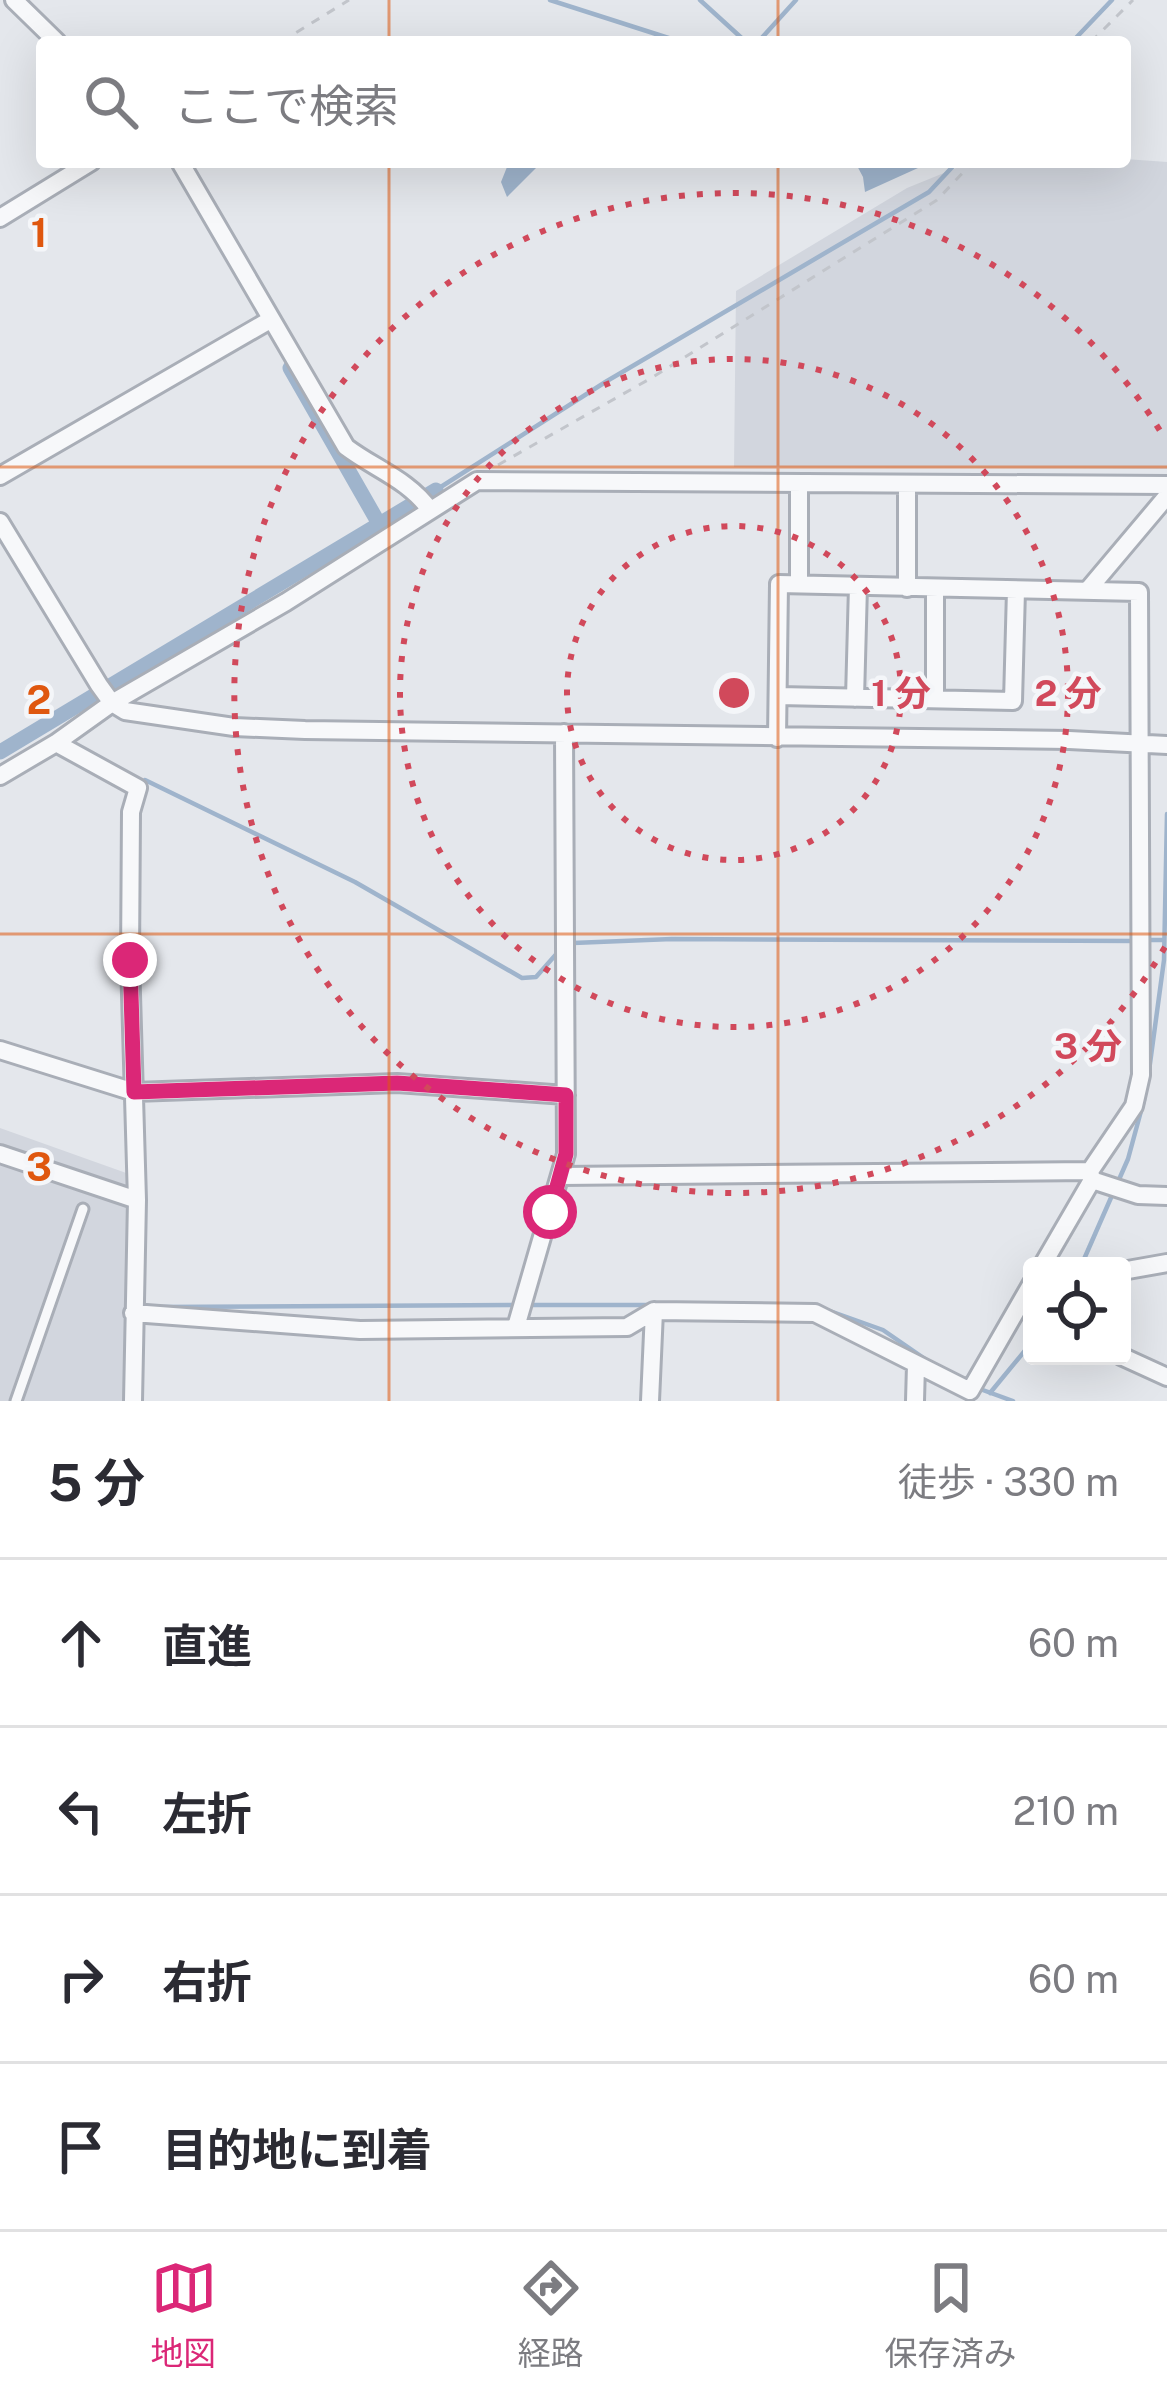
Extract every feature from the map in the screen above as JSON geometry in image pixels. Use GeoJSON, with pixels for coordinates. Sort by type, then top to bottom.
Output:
{"type":"FeatureCollection","features":[{"type":"Feature","properties":{"kind":"street"},"geometry":{"type":"LineString","coordinates":[[14,0],[51,36]]}},
{"type":"Feature","properties":{"kind":"street"},"geometry":{"type":"LineString","coordinates":[[0,218],[81,168]]}},
{"type":"Feature","properties":{"kind":"street"},"geometry":{"type":"LineString","coordinates":[[183,168],[346,447],[414,488],[430,510]]}},
{"type":"Feature","properties":{"kind":"street"},"geometry":{"type":"LineString","coordinates":[[0,476],[270,320]]}},
{"type":"Feature","properties":{"kind":"street"},"geometry":{"type":"LineString","coordinates":[[0,776],[478,481],[1167,484]]}},
{"type":"Feature","properties":{"kind":"street"},"geometry":{"type":"LineString","coordinates":[[799,483],[799,584]]}},
{"type":"Feature","properties":{"kind":"street"},"geometry":{"type":"LineString","coordinates":[[907,484],[907,588]]}},
{"type":"Feature","properties":{"kind":"street"},"geometry":{"type":"LineString","coordinates":[[1087,591],[1167,496]]}},
{"type":"Feature","properties":{"kind":"street"},"geometry":{"type":"LineString","coordinates":[[0,522],[99,686],[125,711],[234,727],[1167,745]]}},
{"type":"Feature","properties":{"kind":"street"},"geometry":{"type":"LineString","coordinates":[[777,738],[779,584],[1139,592],[1141,1075],[1134,1106],[1047,1257]]}},
{"type":"Feature","properties":{"kind":"street"},"geometry":{"type":"LineString","coordinates":[[855,698],[858,586]]}},
{"type":"Feature","properties":{"kind":"street"},"geometry":{"type":"LineString","coordinates":[[935,589],[935,699]]}},
{"type":"Feature","properties":{"kind":"street"},"geometry":{"type":"LineString","coordinates":[[779,696],[1013,700],[1016,590]]}},
{"type":"Feature","properties":{"kind":"street"},"geometry":{"type":"LineString","coordinates":[[515,1327],[566,1154],[564,733]]}},
{"type":"Feature","properties":{"kind":"street"},"geometry":{"type":"LineString","coordinates":[[56,743],[138,788],[131,812],[136,1200],[133,1401]]}},
{"type":"Feature","properties":{"kind":"street"},"geometry":{"type":"LineString","coordinates":[[0,1050],[134,1092],[397,1083],[566,1095]]}},
{"type":"Feature","properties":{"kind":"street"},"geometry":{"type":"LineString","coordinates":[[0,1154],[136,1200]]}},
{"type":"Feature","properties":{"kind":"street"},"geometry":{"type":"LineString","coordinates":[[561,1175],[1091,1176],[1138,1195],[1167,1196]]}},
{"type":"Feature","properties":{"kind":"street"},"geometry":{"type":"LineString","coordinates":[[1131,1269],[1167,1263]]}},
{"type":"Feature","properties":{"kind":"street"},"geometry":{"type":"LineString","coordinates":[[133,1313],[360,1330],[627,1327],[654,1311],[815,1313],[970,1391],[1023,1315]]}},
{"type":"Feature","properties":{"kind":"street"},"geometry":{"type":"LineString","coordinates":[[650,1401],[654,1311]]}},
{"type":"Feature","properties":{"kind":"street"},"geometry":{"type":"LineString","coordinates":[[1131,1361],[1167,1377]]}},
{"type":"Feature","properties":{"kind":"street"},"geometry":{"type":"LineString","coordinates":[[915,1401],[916,1365]]}},
{"type":"Feature","properties":{"kind":"lane"},"geometry":{"type":"LineString","coordinates":[[16,1401],[83,1208]]}},
{"type":"Feature","properties":{"kind":"path"},"geometry":{"type":"LineString","coordinates":[[291,36],[350,0]]}},
{"type":"Feature","properties":{"kind":"path"},"geometry":{"type":"LineString","coordinates":[[1097,36],[1133,0]]}},
{"type":"Feature","properties":{"kind":"path"},"geometry":{"type":"LineString","coordinates":[[478,481],[937,200],[967,168]]}},
{"type":"Feature","properties":{"kind":"shaded area"},"geometry":{"type":"Polygon","coordinates":[[[1131,159],[1167,162],[1167,469],[734,467],[736,291],[907,188],[956,168],[1131,168],[1131,159]]]}},
{"type":"Feature","properties":{"kind":"shaded area"},"geometry":{"type":"Polygon","coordinates":[[[0,1128],[129,1174],[130,1401],[0,1401],[0,1128]]]}},
{"type":"Feature","properties":{"kind":"water"},"geometry":{"type":"Polygon","coordinates":[[[507,168],[536,168],[507,197],[501,182],[507,168]]]}},
{"type":"Feature","properties":{"kind":"water"},"geometry":{"type":"Polygon","coordinates":[[[858,168],[918,168],[865,192],[858,168]]]}},
{"type":"Feature","properties":{"kind":"waterway"},"geometry":{"type":"LineString","coordinates":[[550,0],[662,36]]}},
{"type":"Feature","properties":{"kind":"waterway"},"geometry":{"type":"LineString","coordinates":[[700,0],[739,36]]}},
{"type":"Feature","properties":{"kind":"waterway"},"geometry":{"type":"LineString","coordinates":[[763,36],[796,0]]}},
{"type":"Feature","properties":{"kind":"waterway"},"geometry":{"type":"LineString","coordinates":[[1078,36],[1112,0]]}},
{"type":"Feature","properties":{"kind":"waterway"},"geometry":{"type":"LineString","coordinates":[[436,490],[607,381],[929,192],[951,168]]}},
{"type":"Feature","properties":{"kind":"waterway"},"geometry":{"type":"LineString","coordinates":[[290,368],[378,522]]}},
{"type":"Feature","properties":{"kind":"waterway"},"geometry":{"type":"LineString","coordinates":[[0,752],[436,490]]}},
{"type":"Feature","properties":{"kind":"waterway"},"geometry":{"type":"LineString","coordinates":[[145,780],[355,882],[522,978],[536,977],[559,951]]}},
{"type":"Feature","properties":{"kind":"waterway"},"geometry":{"type":"LineString","coordinates":[[1149,1071],[1164,960],[1167,814]]}},
{"type":"Feature","properties":{"kind":"waterway"},"geometry":{"type":"LineString","coordinates":[[573,943],[672,939],[1137,941]]}},
{"type":"Feature","properties":{"kind":"waterway"},"geometry":{"type":"LineString","coordinates":[[1148,940],[1164,940]]}},
{"type":"Feature","properties":{"kind":"waterway"},"geometry":{"type":"LineString","coordinates":[[1085,1257],[1128,1159],[1144,1100]]}},
{"type":"Feature","properties":{"kind":"waterway"},"geometry":{"type":"LineString","coordinates":[[155,1307],[515,1305]]}},
{"type":"Feature","properties":{"kind":"waterway"},"geometry":{"type":"LineString","coordinates":[[527,1305],[653,1305]]}},
{"type":"Feature","properties":{"kind":"waterway"},"geometry":{"type":"LineString","coordinates":[[827,1310],[883,1330],[928,1361]]}},
{"type":"Feature","properties":{"kind":"waterway"},"geometry":{"type":"LineString","coordinates":[[990,1393],[1023,1353]]}},
{"type":"Feature","properties":{"kind":"waterway"},"geometry":{"type":"LineString","coordinates":[[980,1389],[1013,1401]]}},
{"type":"Feature","properties":{"kind":"route"},"geometry":{"type":"LineString","coordinates":[[130,960],[134,1092],[397,1083],[566,1095],[566,1154],[550,1212]]}}]}
